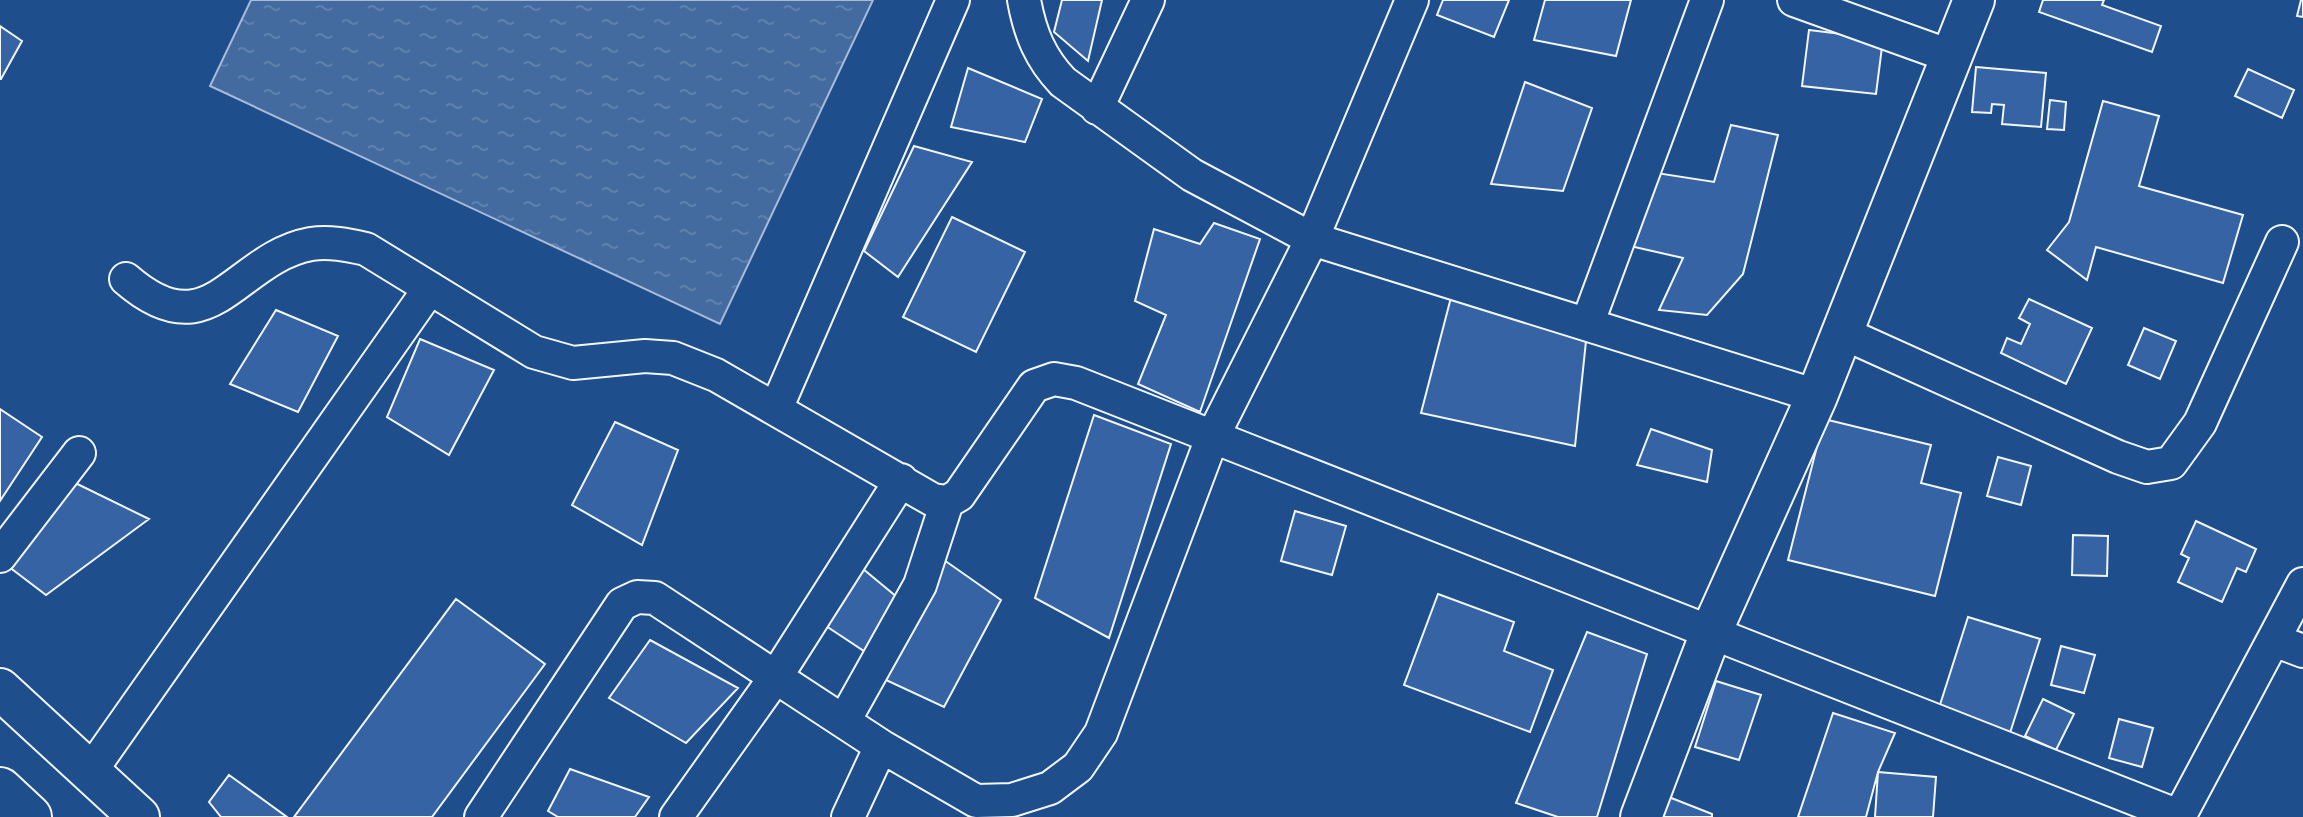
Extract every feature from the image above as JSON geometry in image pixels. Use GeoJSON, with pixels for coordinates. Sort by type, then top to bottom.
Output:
{"type":"FeatureCollection","features":[{"type":"Feature","properties":{"kind":"highway"},"geometry":{"type":"LineString","coordinates":[[0,790],[29,817]]}},
{"type":"Feature","properties":{"kind":"street"},"geometry":{"type":"LineString","coordinates":[[776,409],[953,0]]}},
{"type":"Feature","properties":{"kind":"street"},"geometry":{"type":"LineString","coordinates":[[1024,0],[1030,30],[1045,64],[1097,108],[1192,175],[1312,239],[1588,322],[1817,396]]}},
{"type":"Feature","properties":{"kind":"street"},"geometry":{"type":"LineString","coordinates":[[1097,108],[1148,0]]}},
{"type":"Feature","properties":{"kind":"street"},"geometry":{"type":"LineString","coordinates":[[481,817],[622,604],[637,597],[655,598],[777,675],[881,746],[976,801],[1012,800],[1050,788],[1078,767],[1101,733],[1212,438],[1312,239],[1412,0]]}},
{"type":"Feature","properties":{"kind":"street"},"geometry":{"type":"LineString","coordinates":[[1588,322],[1707,0]]}},
{"type":"Feature","properties":{"kind":"street"},"geometry":{"type":"LineString","coordinates":[[1794,0],[1950,56]]}},
{"type":"Feature","properties":{"kind":"street"},"geometry":{"type":"LineString","coordinates":[[1641,817],[1712,630],[1817,396],[1974,0]]}},
{"type":"Feature","properties":{"kind":"street"},"geometry":{"type":"LineString","coordinates":[[1843,333],[2118,457],[2147,467],[2171,463],[2200,423],[2282,242]]}},
{"type":"Feature","properties":{"kind":"street"},"geometry":{"type":"LineString","coordinates":[[126,279],[150,300],[173,309],[202,304],[277,258],[309,244],[339,243],[366,249],[534,352],[573,363],[645,356],[673,358],[716,375],[933,500],[947,502],[959,495],[1034,386],[1054,379],[1076,383],[1712,630],[2180,817],[2288,646],[2303,584]]}},
{"type":"Feature","properties":{"kind":"street"},"geometry":{"type":"LineString","coordinates":[[90,772],[430,288]]}},
{"type":"Feature","properties":{"kind":"street"},"geometry":{"type":"LineString","coordinates":[[0,556],[79,453]]}},
{"type":"Feature","properties":{"kind":"street"},"geometry":{"type":"LineString","coordinates":[[676,817],[777,675],[901,480]]}},
{"type":"Feature","properties":{"kind":"street"},"geometry":{"type":"LineString","coordinates":[[844,721],[920,585],[947,502]]}},
{"type":"Feature","properties":{"kind":"street"},"geometry":{"type":"LineString","coordinates":[[0,689],[139,817]]}},
{"type":"Feature","properties":{"kind":"street"},"geometry":{"type":"LineString","coordinates":[[848,817],[881,746]]}},
{"type":"Feature","properties":{"kind":"water"},"geometry":{"type":"Polygon","coordinates":[[[251,0],[873,0],[720,324],[210,86],[251,0]]]}},
{"type":"Feature","properties":{"kind":"building"},"geometry":{"type":"Polygon","coordinates":[[[1062,0],[1102,0],[1088,61],[1054,32],[1062,0]]]}},
{"type":"Feature","properties":{"kind":"building"},"geometry":{"type":"Polygon","coordinates":[[[1443,0],[1509,0],[1494,37],[1437,15],[1443,0]]]}},
{"type":"Feature","properties":{"kind":"building"},"geometry":{"type":"Polygon","coordinates":[[[1545,0],[1631,0],[1616,56],[1534,40],[1545,0]]]}},
{"type":"Feature","properties":{"kind":"building"},"geometry":{"type":"Polygon","coordinates":[[[2043,0],[2104,0],[2102,5],[2161,26],[2152,52],[2039,12],[2043,0]]]}},
{"type":"Feature","properties":{"kind":"building"},"geometry":{"type":"Polygon","coordinates":[[[2303,0],[2303,17],[2297,16],[2303,0]]]}},
{"type":"Feature","properties":{"kind":"building"},"geometry":{"type":"Polygon","coordinates":[[[0,26],[22,41],[1,79],[0,79],[0,26]]]}},
{"type":"Feature","properties":{"kind":"building"},"geometry":{"type":"Polygon","coordinates":[[[1809,30],[1883,39],[1876,94],[1802,86],[1809,30]]]}},
{"type":"Feature","properties":{"kind":"building"},"geometry":{"type":"Polygon","coordinates":[[[1976,67],[2046,73],[2041,127],[2002,124],[2004,105],[1992,104],[1991,113],[1972,112],[1976,67]]]}},
{"type":"Feature","properties":{"kind":"building"},"geometry":{"type":"Polygon","coordinates":[[[968,68],[1042,99],[1025,142],[951,127],[968,68]]]}},
{"type":"Feature","properties":{"kind":"building"},"geometry":{"type":"Polygon","coordinates":[[[2248,69],[2294,90],[2282,118],[2235,96],[2248,69]]]}},
{"type":"Feature","properties":{"kind":"building"},"geometry":{"type":"Polygon","coordinates":[[[1525,82],[1592,108],[1563,191],[1491,184],[1525,82]]]}},
{"type":"Feature","properties":{"kind":"building"},"geometry":{"type":"Polygon","coordinates":[[[2050,100],[2066,102],[2064,130],[2047,129],[2050,100]]]}},
{"type":"Feature","properties":{"kind":"building"},"geometry":{"type":"Polygon","coordinates":[[[2103,101],[2159,116],[2139,186],[2243,215],[2223,283],[2096,247],[2087,280],[2047,250],[2069,222],[2103,101]]]}},
{"type":"Feature","properties":{"kind":"building"},"geometry":{"type":"Polygon","coordinates":[[[1731,125],[1778,135],[1743,274],[1707,315],[1659,310],[1683,258],[1617,243],[1644,171],[1714,182],[1731,125]]]}},
{"type":"Feature","properties":{"kind":"building"},"geometry":{"type":"Polygon","coordinates":[[[914,146],[972,162],[898,277],[864,251],[914,146]]]}},
{"type":"Feature","properties":{"kind":"building"},"geometry":{"type":"Polygon","coordinates":[[[952,217],[1025,252],[976,352],[903,317],[952,217]]]}},
{"type":"Feature","properties":{"kind":"building"},"geometry":{"type":"Polygon","coordinates":[[[1214,223],[1260,239],[1200,412],[1138,384],[1166,315],[1135,301],[1154,229],[1200,244],[1214,223]]]}},
{"type":"Feature","properties":{"kind":"building"},"geometry":{"type":"Polygon","coordinates":[[[1455,282],[1588,322],[1575,446],[1421,413],[1455,282]]]}},
{"type":"Feature","properties":{"kind":"building"},"geometry":{"type":"Polygon","coordinates":[[[2029,299],[2092,328],[2066,384],[2001,353],[2007,338],[2021,344],[2030,324],[2019,318],[2029,299]]]}},
{"type":"Feature","properties":{"kind":"building"},"geometry":{"type":"Polygon","coordinates":[[[276,310],[338,336],[298,412],[230,384],[276,310]]]}},
{"type":"Feature","properties":{"kind":"building"},"geometry":{"type":"Polygon","coordinates":[[[2144,328],[2176,341],[2160,379],[2128,365],[2144,328]]]}},
{"type":"Feature","properties":{"kind":"building"},"geometry":{"type":"Polygon","coordinates":[[[420,339],[494,370],[449,455],[387,417],[420,339]]]}},
{"type":"Feature","properties":{"kind":"building"},"geometry":{"type":"Polygon","coordinates":[[[0,409],[42,437],[0,501],[0,409]]]}},
{"type":"Feature","properties":{"kind":"building"},"geometry":{"type":"Polygon","coordinates":[[[1094,415],[1171,444],[1109,638],[1035,598],[1094,415]]]}},
{"type":"Feature","properties":{"kind":"building"},"geometry":{"type":"Polygon","coordinates":[[[1824,419],[1931,445],[1921,483],[1961,493],[1935,596],[1788,560],[1824,419]]]}},
{"type":"Feature","properties":{"kind":"building"},"geometry":{"type":"Polygon","coordinates":[[[615,422],[678,450],[642,545],[572,505],[615,422]]]}},
{"type":"Feature","properties":{"kind":"building"},"geometry":{"type":"Polygon","coordinates":[[[1651,429],[1712,450],[1707,482],[1637,465],[1651,429]]]}},
{"type":"Feature","properties":{"kind":"building"},"geometry":{"type":"Polygon","coordinates":[[[1998,457],[2031,466],[2021,505],[1987,496],[1998,457]]]}},
{"type":"Feature","properties":{"kind":"building"},"geometry":{"type":"Polygon","coordinates":[[[61,476],[149,519],[46,595],[0,560],[61,476]]]}},
{"type":"Feature","properties":{"kind":"building"},"geometry":{"type":"Polygon","coordinates":[[[1295,511],[1346,526],[1332,575],[1281,561],[1295,511]]]}},
{"type":"Feature","properties":{"kind":"building"},"geometry":{"type":"Polygon","coordinates":[[[2196,521],[2256,549],[2246,572],[2237,568],[2222,602],[2178,582],[2189,558],[2181,554],[2196,521]]]}},
{"type":"Feature","properties":{"kind":"building"},"geometry":{"type":"Polygon","coordinates":[[[2073,535],[2108,536],[2107,576],[2072,575],[2073,535]]]}},
{"type":"Feature","properties":{"kind":"building"},"geometry":{"type":"Polygon","coordinates":[[[851,559],[909,607],[879,661],[814,618],[851,559]]]}},
{"type":"Feature","properties":{"kind":"building"},"geometry":{"type":"Polygon","coordinates":[[[944,560],[1001,600],[944,707],[886,680],[944,560]]]}},
{"type":"Feature","properties":{"kind":"building"},"geometry":{"type":"Polygon","coordinates":[[[1438,594],[1514,622],[1504,651],[1553,670],[1530,732],[1404,685],[1438,594]]]}},
{"type":"Feature","properties":{"kind":"building"},"geometry":{"type":"Polygon","coordinates":[[[456,599],[545,664],[432,817],[294,817],[456,599]]]}},
{"type":"Feature","properties":{"kind":"building"},"geometry":{"type":"Polygon","coordinates":[[[1968,617],[2040,639],[2010,733],[1938,711],[1968,617]]]}},
{"type":"Feature","properties":{"kind":"building"},"geometry":{"type":"Polygon","coordinates":[[[1587,632],[1647,654],[1597,817],[1558,817],[1516,803],[1587,632]]]}},
{"type":"Feature","properties":{"kind":"building"},"geometry":{"type":"Polygon","coordinates":[[[650,640],[738,688],[686,743],[609,698],[650,640]]]}},
{"type":"Feature","properties":{"kind":"building"},"geometry":{"type":"Polygon","coordinates":[[[2061,646],[2095,655],[2084,693],[2051,685],[2061,646]]]}},
{"type":"Feature","properties":{"kind":"building"},"geometry":{"type":"Polygon","coordinates":[[[1716,681],[1761,695],[1739,760],[1695,747],[1716,681]]]}},
{"type":"Feature","properties":{"kind":"building"},"geometry":{"type":"Polygon","coordinates":[[[2043,699],[2074,714],[2056,750],[2025,736],[2043,699]]]}},
{"type":"Feature","properties":{"kind":"building"},"geometry":{"type":"Polygon","coordinates":[[[1833,713],[1895,733],[1878,772],[1866,817],[1798,817],[1833,713]]]}},
{"type":"Feature","properties":{"kind":"building"},"geometry":{"type":"Polygon","coordinates":[[[2119,719],[2153,728],[2142,767],[2109,758],[2119,719]]]}},
{"type":"Feature","properties":{"kind":"building"},"geometry":{"type":"Polygon","coordinates":[[[570,769],[649,797],[635,817],[558,817],[548,811],[570,769]]]}},
{"type":"Feature","properties":{"kind":"building"},"geometry":{"type":"Polygon","coordinates":[[[1878,772],[1936,777],[1933,817],[1875,817],[1878,772]]]}},
{"type":"Feature","properties":{"kind":"building"},"geometry":{"type":"Polygon","coordinates":[[[229,775],[287,817],[221,817],[209,802],[229,775]]]}},
{"type":"Feature","properties":{"kind":"building"},"geometry":{"type":"Polygon","coordinates":[[[1651,790],[1712,814],[1712,817],[1641,817],[1651,790]]]}}]}
